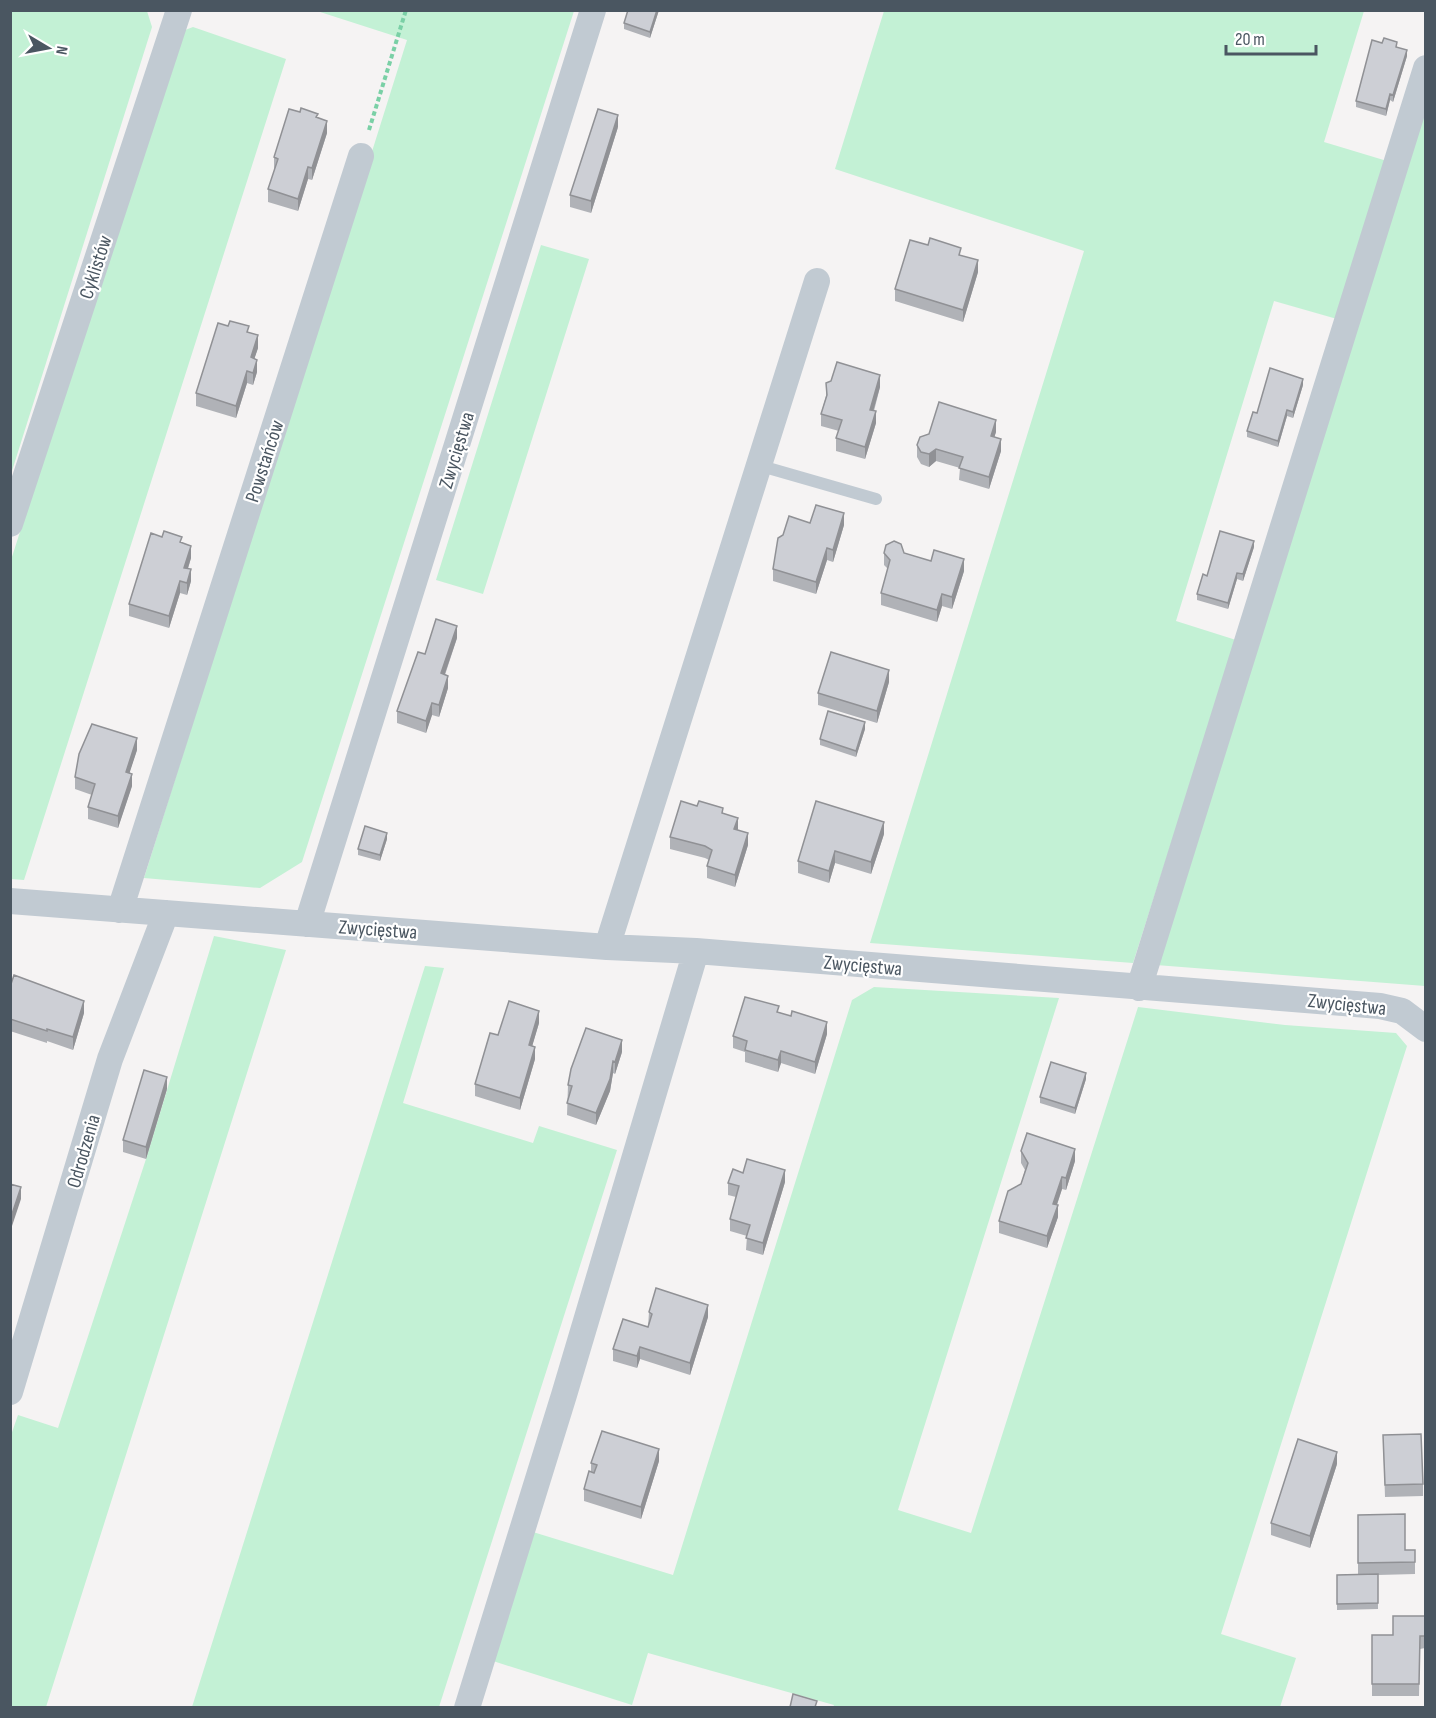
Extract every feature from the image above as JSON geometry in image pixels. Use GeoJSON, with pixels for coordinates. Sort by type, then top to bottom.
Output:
{"type":"FeatureCollection","features":[{"type":"Feature","properties":{"kind":"street","name":"Cyklistów"},"geometry":{"type":"LineString","coordinates":[[10,524],[179,10]]}},
{"type":"Feature","properties":{"kind":"street","name":"Zwycięstwa"},"geometry":{"type":"LineString","coordinates":[[307,924],[593,10]]}},
{"type":"Feature","properties":{"kind":"street"},"geometry":{"type":"LineString","coordinates":[[1139,988],[1425,68]]}},
{"type":"Feature","properties":{"kind":"street","name":"Powstańców"},"geometry":{"type":"LineString","coordinates":[[120,910],[361,156]]}},
{"type":"Feature","properties":{"kind":"street"},"geometry":{"type":"LineString","coordinates":[[607,947],[817,281]]}},
{"type":"Feature","properties":{"kind":"street","name":"Zwycięstwa"},"geometry":{"type":"LineString","coordinates":[[10,901],[607,947],[696,951],[1139,988],[1259,995],[1380,1006],[1402,1011],[1422,1021]]}},
{"type":"Feature","properties":{"kind":"street","name":"Odrodzenia"},"geometry":{"type":"LineString","coordinates":[[10,1392],[110,1059],[166,913]]}},
{"type":"Feature","properties":{"kind":"street"},"geometry":{"type":"LineString","coordinates":[[467,1707],[564,1395],[696,951]]}},
{"type":"Feature","properties":{"kind":"lane"},"geometry":{"type":"LineString","coordinates":[[758,465],[876,500]]}},
{"type":"Feature","properties":{"kind":"path"},"geometry":{"type":"LineString","coordinates":[[361,156],[406,10]]}},
{"type":"Feature","properties":{"kind":"green space"},"geometry":{"type":"Polygon","coordinates":[[[10,11],[147,11],[152,27],[11,474],[10,11]]]}},
{"type":"Feature","properties":{"kind":"green space"},"geometry":{"type":"Polygon","coordinates":[[[317,11],[574,11],[302,862],[260,888],[144,878],[407,40],[317,11]]]}},
{"type":"Feature","properties":{"kind":"green space"},"geometry":{"type":"Polygon","coordinates":[[[884,11],[1364,11],[1324,142],[1387,161],[1337,319],[1274,301],[1176,621],[1236,640],[1133,963],[870,943],[1084,251],[835,169],[884,11]]]}},
{"type":"Feature","properties":{"kind":"green space"},"geometry":{"type":"Polygon","coordinates":[[[193,27],[286,59],[24,880],[11,879],[11,560],[180,32],[193,27]]]}},
{"type":"Feature","properties":{"kind":"green space"},"geometry":{"type":"Polygon","coordinates":[[[1425,102],[1425,986],[1156,965],[1425,102]]]}},
{"type":"Feature","properties":{"kind":"green space"},"geometry":{"type":"Polygon","coordinates":[[[541,245],[589,259],[483,594],[436,580],[541,245]]]}},
{"type":"Feature","properties":{"kind":"green space"},"geometry":{"type":"Polygon","coordinates":[[[214,936],[286,950],[46,1707],[11,1708],[10,1438],[18,1415],[58,1428],[146,1159],[214,936]]]}},
{"type":"Feature","properties":{"kind":"green space"},"geometry":{"type":"Polygon","coordinates":[[[425,966],[444,968],[403,1103],[533,1143],[539,1126],[617,1150],[439,1707],[192,1707],[425,966]]]}},
{"type":"Feature","properties":{"kind":"green space"},"geometry":{"type":"Polygon","coordinates":[[[874,987],[1059,998],[898,1510],[971,1533],[1138,1007],[1285,1025],[1396,1033],[1407,1046],[1221,1634],[1296,1658],[1280,1707],[833,1707],[834,1705],[648,1653],[632,1705],[493,1661],[533,1532],[673,1575],[852,1000],[874,987]]]}},
{"type":"Feature","properties":{"kind":"building"},"geometry":{"type":"Polygon","coordinates":[[[628,10],[657,10],[650,32],[624,23],[628,10]]]}},
{"type":"Feature","properties":{"kind":"building"},"geometry":{"type":"Polygon","coordinates":[[[1384,38],[1397,42],[1396,47],[1407,50],[1393,95],[1390,94],[1386,109],[1356,101],[1372,40],[1382,43],[1384,38]]]}},
{"type":"Feature","properties":{"kind":"building"},"geometry":{"type":"Polygon","coordinates":[[[301,108],[318,114],[316,117],[327,121],[312,168],[308,167],[298,199],[268,189],[278,159],[274,157],[289,109],[300,112],[301,108]]]}},
{"type":"Feature","properties":{"kind":"building"},"geometry":{"type":"Polygon","coordinates":[[[598,109],[618,115],[591,201],[570,195],[598,109]]]}},
{"type":"Feature","properties":{"kind":"building"},"geometry":{"type":"Polygon","coordinates":[[[930,238],[961,248],[959,255],[978,260],[963,310],[895,289],[910,240],[928,245],[930,238]]]}},
{"type":"Feature","properties":{"kind":"building"},"geometry":{"type":"Polygon","coordinates":[[[230,321],[249,326],[247,332],[258,335],[251,357],[257,360],[253,373],[247,371],[236,406],[196,393],[218,323],[228,326],[230,321]]]}},
{"type":"Feature","properties":{"kind":"building"},"geometry":{"type":"Polygon","coordinates":[[[837,362],[880,375],[870,410],[876,411],[865,447],[836,438],[842,420],[821,414],[827,395],[826,383],[831,381],[837,362]]]}},
{"type":"Feature","properties":{"kind":"building"},"geometry":{"type":"Polygon","coordinates":[[[1270,368],[1303,379],[1293,412],[1287,410],[1278,441],[1247,431],[1253,412],[1257,413],[1270,368]]]}},
{"type":"Feature","properties":{"kind":"building"},"geometry":{"type":"Polygon","coordinates":[[[939,402],[996,420],[991,436],[1001,439],[989,477],[959,468],[963,457],[936,449],[929,454],[921,452],[917,445],[920,437],[929,434],[939,402]]]}},
{"type":"Feature","properties":{"kind":"building"},"geometry":{"type":"Polygon","coordinates":[[[816,505],[844,513],[833,550],[827,548],[816,582],[773,569],[778,538],[783,535],[789,516],[810,523],[816,505]]]}},
{"type":"Feature","properties":{"kind":"building"},"geometry":{"type":"Polygon","coordinates":[[[164,531],[182,537],[180,542],[191,546],[184,568],[191,569],[187,583],[180,581],[169,616],[129,604],[151,533],[162,537],[164,531]]]}},
{"type":"Feature","properties":{"kind":"building"},"geometry":{"type":"Polygon","coordinates":[[[1220,531],[1254,541],[1243,574],[1237,573],[1228,603],[1197,594],[1203,574],[1207,576],[1220,531]]]}},
{"type":"Feature","properties":{"kind":"building"},"geometry":{"type":"Polygon","coordinates":[[[894,541],[901,544],[904,553],[931,561],[934,550],[964,559],[952,597],[942,594],[937,610],[881,593],[890,560],[884,553],[886,545],[894,541]]]}},
{"type":"Feature","properties":{"kind":"building"},"geometry":{"type":"Polygon","coordinates":[[[436,619],[457,626],[441,673],[448,676],[439,705],[432,703],[426,721],[397,711],[418,652],[425,654],[436,619]]]}},
{"type":"Feature","properties":{"kind":"building"},"geometry":{"type":"Polygon","coordinates":[[[831,652],[889,670],[877,711],[818,693],[831,652]]]}},
{"type":"Feature","properties":{"kind":"building"},"geometry":{"type":"Polygon","coordinates":[[[828,711],[865,722],[856,751],[820,739],[828,711]]]}},
{"type":"Feature","properties":{"kind":"building"},"geometry":{"type":"Polygon","coordinates":[[[92,724],[137,738],[126,772],[132,774],[118,816],[88,807],[95,784],[75,777],[79,754],[92,724]]]}},
{"type":"Feature","properties":{"kind":"building"},"geometry":{"type":"Polygon","coordinates":[[[681,801],[697,806],[699,801],[723,808],[722,813],[738,818],[734,829],[748,833],[735,875],[707,866],[712,850],[670,837],[681,801]]]}},
{"type":"Feature","properties":{"kind":"building"},"geometry":{"type":"Polygon","coordinates":[[[816,801],[884,822],[871,862],[835,851],[829,871],[798,861],[816,801]]]}},
{"type":"Feature","properties":{"kind":"building"},"geometry":{"type":"Polygon","coordinates":[[[365,826],[387,833],[380,855],[358,849],[365,826]]]}},
{"type":"Feature","properties":{"kind":"building"},"geometry":{"type":"Polygon","coordinates":[[[14,975],[84,1001],[73,1037],[10,1019],[10,987],[14,975]]]}},
{"type":"Feature","properties":{"kind":"building"},"geometry":{"type":"Polygon","coordinates":[[[745,997],[779,1006],[777,1012],[791,1016],[792,1011],[827,1022],[815,1062],[781,1051],[778,1060],[745,1050],[747,1041],[733,1036],[745,997]]]}},
{"type":"Feature","properties":{"kind":"building"},"geometry":{"type":"Polygon","coordinates":[[[509,1001],[539,1011],[529,1045],[535,1047],[520,1098],[475,1084],[490,1033],[498,1035],[509,1001]]]}},
{"type":"Feature","properties":{"kind":"building"},"geometry":{"type":"Polygon","coordinates":[[[586,1028],[622,1040],[596,1113],[567,1103],[572,1086],[568,1085],[571,1069],[586,1028]]]}},
{"type":"Feature","properties":{"kind":"building"},"geometry":{"type":"Polygon","coordinates":[[[1051,1062],[1086,1073],[1075,1108],[1040,1097],[1051,1062]]]}},
{"type":"Feature","properties":{"kind":"building"},"geometry":{"type":"Polygon","coordinates":[[[144,1070],[167,1077],[146,1147],[123,1140],[144,1070]]]}},
{"type":"Feature","properties":{"kind":"building"},"geometry":{"type":"Polygon","coordinates":[[[1027,1133],[1075,1149],[1066,1178],[1062,1177],[1053,1204],[1058,1205],[1047,1236],[999,1221],[1008,1191],[1021,1184],[1028,1163],[1021,1151],[1027,1133]]]}},
{"type":"Feature","properties":{"kind":"building"},"geometry":{"type":"Polygon","coordinates":[[[747,1159],[785,1170],[763,1243],[746,1238],[750,1225],[730,1219],[739,1186],[728,1183],[733,1169],[743,1173],[747,1159]]]}},
{"type":"Feature","properties":{"kind":"building"},"geometry":{"type":"Polygon","coordinates":[[[10,1184],[21,1187],[10,1220],[10,1184]]]}},
{"type":"Feature","properties":{"kind":"building"},"geometry":{"type":"Polygon","coordinates":[[[656,1288],[708,1305],[690,1363],[640,1347],[637,1356],[613,1349],[623,1319],[648,1327],[652,1314],[649,1312],[656,1288]]]}},
{"type":"Feature","properties":{"kind":"building"},"geometry":{"type":"Polygon","coordinates":[[[602,1431],[659,1449],[641,1507],[584,1489],[589,1471],[594,1473],[597,1465],[591,1463],[602,1431]]]}},
{"type":"Feature","properties":{"kind":"building"},"geometry":{"type":"Polygon","coordinates":[[[1421,1434],[1423,1484],[1385,1485],[1383,1435],[1421,1434]]]}},
{"type":"Feature","properties":{"kind":"building"},"geometry":{"type":"Polygon","coordinates":[[[1298,1439],[1337,1452],[1310,1536],[1271,1523],[1298,1439]]]}},
{"type":"Feature","properties":{"kind":"building"},"geometry":{"type":"Polygon","coordinates":[[[1405,1514],[1405,1550],[1415,1550],[1415,1562],[1358,1563],[1358,1515],[1405,1514]]]}},
{"type":"Feature","properties":{"kind":"building"},"geometry":{"type":"Polygon","coordinates":[[[1378,1574],[1378,1603],[1337,1604],[1337,1575],[1378,1574]]]}},
{"type":"Feature","properties":{"kind":"building"},"geometry":{"type":"Polygon","coordinates":[[[1393,1616],[1425,1616],[1425,1636],[1420,1636],[1419,1684],[1372,1684],[1372,1635],[1393,1635],[1393,1616]]]}},
{"type":"Feature","properties":{"kind":"building"},"geometry":{"type":"Polygon","coordinates":[[[793,1694],[817,1701],[815,1707],[790,1707],[793,1694]]]}}]}
